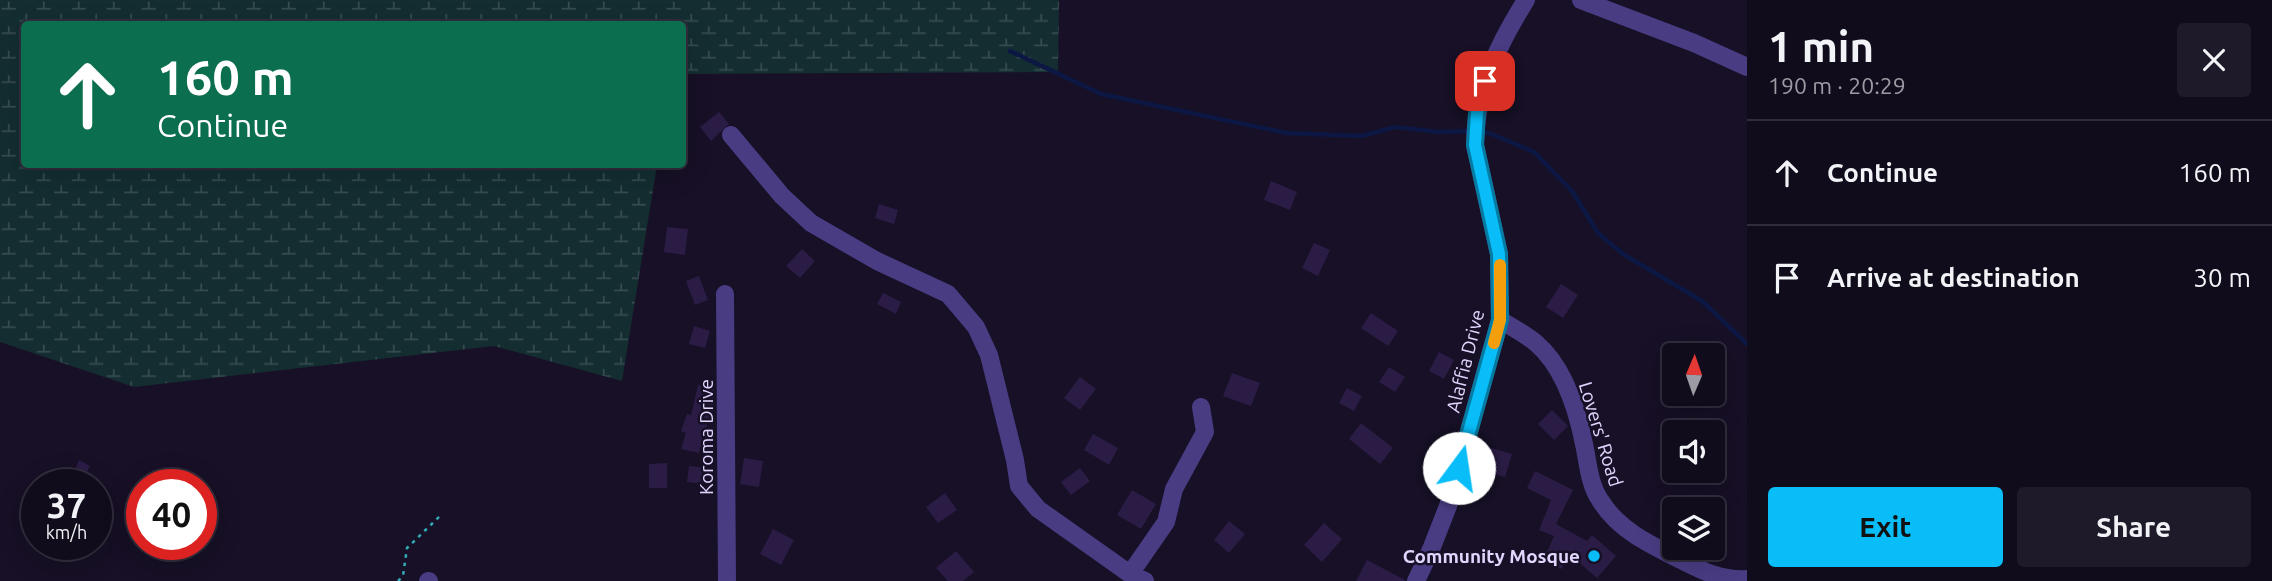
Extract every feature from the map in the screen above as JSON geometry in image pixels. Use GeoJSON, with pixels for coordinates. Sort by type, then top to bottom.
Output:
{"type":"FeatureCollection","features":[{"type":"Feature","properties":{"kind":"street","name":"Alaffia Drive"},"geometry":{"type":"LineString","coordinates":[[1416,581],[1448,506],[1500,320],[1499,254],[1475,145],[1477,113],[1485,81],[1505,33],[1525,0]]}},
{"type":"Feature","properties":{"kind":"street"},"geometry":{"type":"LineString","coordinates":[[1581,0],[1694,43],[1747,67]]}},
{"type":"Feature","properties":{"kind":"street"},"geometry":{"type":"LineString","coordinates":[[731,135],[782,196],[811,223],[866,255],[948,294],[976,327],[989,355],[1019,486],[1038,509],[1138,577],[1166,522],[1174,489],[1205,432],[1201,408]]}},
{"type":"Feature","properties":{"kind":"street","name":"Koroma Drive"},"geometry":{"type":"LineString","coordinates":[[725,294],[727,581]]}},
{"type":"Feature","properties":{"kind":"street","name":"Lovers' Road"},"geometry":{"type":"LineString","coordinates":[[1500,320],[1536,343],[1553,361],[1580,424],[1594,490],[1620,524],[1634,535],[1707,574],[1723,579],[1747,579]]}},
{"type":"Feature","properties":{"kind":"path"},"geometry":{"type":"LineString","coordinates":[[398,581],[403,576],[407,548],[441,515]]}},
{"type":"Feature","properties":{"kind":"green space"},"geometry":{"type":"Polygon","coordinates":[[[0,0],[1059,0],[1058,72],[686,74],[686,21],[21,21],[21,168],[657,168],[622,381],[494,346],[134,387],[0,342],[0,0]]]}},
{"type":"Feature","properties":{"kind":"building"},"geometry":{"type":"Polygon","coordinates":[[[719,112],[729,124],[711,141],[700,127],[719,112]]]}},
{"type":"Feature","properties":{"kind":"building"},"geometry":{"type":"Polygon","coordinates":[[[1271,181],[1297,192],[1290,210],[1264,200],[1271,181]]]}},
{"type":"Feature","properties":{"kind":"building"},"geometry":{"type":"Polygon","coordinates":[[[879,204],[898,210],[894,224],[875,218],[879,204]]]}},
{"type":"Feature","properties":{"kind":"building"},"geometry":{"type":"Polygon","coordinates":[[[667,227],[688,229],[685,255],[664,252],[667,227]]]}},
{"type":"Feature","properties":{"kind":"building"},"geometry":{"type":"Polygon","coordinates":[[[1314,243],[1330,250],[1318,276],[1302,268],[1314,243]]]}},
{"type":"Feature","properties":{"kind":"building"},"geometry":{"type":"Polygon","coordinates":[[[802,249],[815,261],[800,278],[786,266],[802,249]]]}},
{"type":"Feature","properties":{"kind":"building"},"geometry":{"type":"Polygon","coordinates":[[[699,276],[708,300],[695,305],[686,281],[699,276]]]}},
{"type":"Feature","properties":{"kind":"building"},"geometry":{"type":"Polygon","coordinates":[[[1561,284],[1578,295],[1563,318],[1546,307],[1561,284]]]}},
{"type":"Feature","properties":{"kind":"building"},"geometry":{"type":"Polygon","coordinates":[[[883,293],[901,302],[896,314],[877,304],[883,293]]]}},
{"type":"Feature","properties":{"kind":"building"},"geometry":{"type":"Polygon","coordinates":[[[1371,313],[1398,331],[1388,346],[1361,328],[1371,313]]]}},
{"type":"Feature","properties":{"kind":"building"},"geometry":{"type":"Polygon","coordinates":[[[694,326],[710,331],[705,348],[689,344],[694,326]]]}},
{"type":"Feature","properties":{"kind":"building"},"geometry":{"type":"Polygon","coordinates":[[[1439,352],[1454,360],[1444,379],[1429,371],[1439,352]]]}},
{"type":"Feature","properties":{"kind":"building"},"geometry":{"type":"Polygon","coordinates":[[[1389,367],[1405,377],[1395,392],[1379,382],[1389,367]]]}},
{"type":"Feature","properties":{"kind":"building"},"geometry":{"type":"Polygon","coordinates":[[[1232,373],[1260,383],[1251,406],[1223,396],[1232,373]]]}},
{"type":"Feature","properties":{"kind":"building"},"geometry":{"type":"Polygon","coordinates":[[[1080,377],[1096,389],[1080,410],[1064,398],[1080,377]]]}},
{"type":"Feature","properties":{"kind":"building"},"geometry":{"type":"Polygon","coordinates":[[[698,385],[714,389],[714,402],[699,453],[681,449],[686,433],[681,431],[687,414],[691,415],[698,385]]]}},
{"type":"Feature","properties":{"kind":"building"},"geometry":{"type":"Polygon","coordinates":[[[1347,388],[1362,396],[1354,411],[1339,403],[1347,388]]]}},
{"type":"Feature","properties":{"kind":"building"},"geometry":{"type":"Polygon","coordinates":[[[1552,410],[1568,426],[1554,440],[1538,424],[1552,410]]]}},
{"type":"Feature","properties":{"kind":"building"},"geometry":{"type":"Polygon","coordinates":[[[1361,423],[1393,448],[1380,464],[1349,439],[1361,423]]]}},
{"type":"Feature","properties":{"kind":"building"},"geometry":{"type":"Polygon","coordinates":[[[1093,434],[1118,448],[1109,465],[1084,450],[1093,434]]]}},
{"type":"Feature","properties":{"kind":"building"},"geometry":{"type":"Polygon","coordinates":[[[1485,446],[1512,454],[1505,477],[1478,470],[1485,446]]]}},
{"type":"Feature","properties":{"kind":"building"},"geometry":{"type":"Polygon","coordinates":[[[744,458],[763,461],[759,487],[740,484],[744,458]]]}},
{"type":"Feature","properties":{"kind":"building"},"geometry":{"type":"Polygon","coordinates":[[[79,460],[90,466],[88,469],[75,469],[79,460]]]}},
{"type":"Feature","properties":{"kind":"building"},"geometry":{"type":"Polygon","coordinates":[[[667,463],[667,488],[649,488],[649,464],[667,463]]]}},
{"type":"Feature","properties":{"kind":"building"},"geometry":{"type":"Polygon","coordinates":[[[689,466],[706,468],[705,484],[687,482],[689,466]]]}},
{"type":"Feature","properties":{"kind":"building"},"geometry":{"type":"Polygon","coordinates":[[[1080,468],[1090,481],[1071,495],[1061,482],[1080,468]]]}},
{"type":"Feature","properties":{"kind":"building"},"geometry":{"type":"Polygon","coordinates":[[[1535,471],[1573,490],[1556,524],[1587,541],[1592,535],[1616,556],[1597,578],[1568,553],[1562,569],[1543,561],[1554,536],[1539,530],[1551,500],[1527,488],[1535,471]]]}},
{"type":"Feature","properties":{"kind":"building"},"geometry":{"type":"Polygon","coordinates":[[[1132,490],[1156,504],[1141,529],[1117,515],[1132,490]]]}},
{"type":"Feature","properties":{"kind":"building"},"geometry":{"type":"Polygon","coordinates":[[[945,493],[957,510],[938,523],[926,507],[945,493]]]}},
{"type":"Feature","properties":{"kind":"building"},"geometry":{"type":"Polygon","coordinates":[[[1229,521],[1245,534],[1229,553],[1214,540],[1229,521]]]}},
{"type":"Feature","properties":{"kind":"building"},"geometry":{"type":"Polygon","coordinates":[[[1324,523],[1342,539],[1322,562],[1304,545],[1324,523]]]}},
{"type":"Feature","properties":{"kind":"building"},"geometry":{"type":"Polygon","coordinates":[[[773,529],[794,540],[781,565],[760,554],[773,529]]]}},
{"type":"Feature","properties":{"kind":"building"},"geometry":{"type":"Polygon","coordinates":[[[956,551],[974,572],[963,581],[948,581],[936,568],[956,551]]]}},
{"type":"Feature","properties":{"kind":"building"},"geometry":{"type":"Polygon","coordinates":[[[1367,560],[1405,580],[1405,581],[1356,581],[1367,560]]]}},
{"type":"Feature","properties":{"kind":"waterway"},"geometry":{"type":"LineString","coordinates":[[1010,51],[1101,94],[1286,133],[1362,136],[1395,127],[1438,132],[1471,131]]}},
{"type":"Feature","properties":{"kind":"waterway"},"geometry":{"type":"LineString","coordinates":[[1479,132],[1489,133],[1534,152],[1572,191],[1598,233],[1623,254],[1702,301],[1747,344]]}},
{"type":"Feature","properties":{"kind":"slow traffic"},"geometry":{"type":"LineString","coordinates":[[1494,343],[1500,320],[1500,265]]}},
{"type":"Feature","properties":{"kind":"place","name":"Community Mosque"},"geometry":{"type":"Point","coordinates":[1594,556]}},
{"type":"Feature","properties":{"kind":"route"},"geometry":{"type":"LineString","coordinates":[[1459,468],[1500,320],[1499,254],[1475,145],[1477,113],[1485,81]]}}]}
